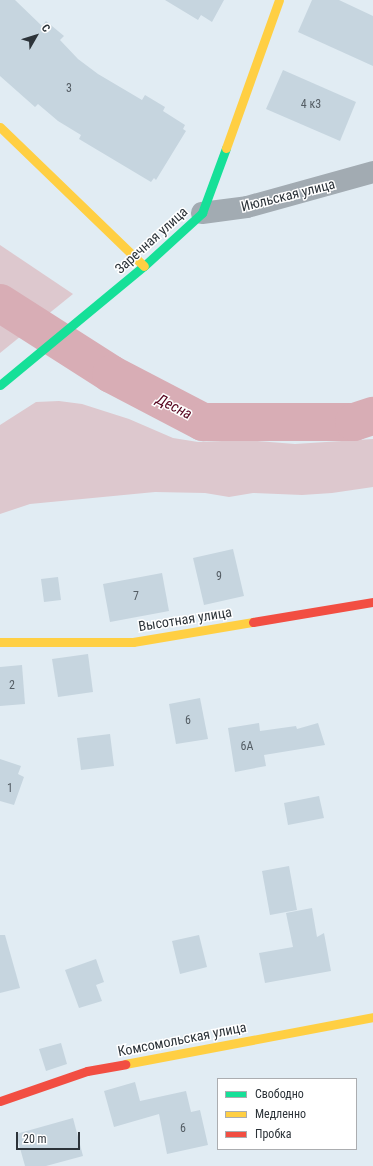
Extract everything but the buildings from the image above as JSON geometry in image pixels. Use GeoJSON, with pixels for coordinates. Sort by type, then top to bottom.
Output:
{"type":"FeatureCollection","features":[{"type":"Feature","properties":{"kind":"street","name":"Заречная улица"},"geometry":{"type":"LineString","coordinates":[[0,386],[144,266],[202,213],[279,0]]}},
{"type":"Feature","properties":{"kind":"street"},"geometry":{"type":"LineString","coordinates":[[0,126],[144,266]]}},
{"type":"Feature","properties":{"kind":"street","name":"Июльская улица"},"geometry":{"type":"LineString","coordinates":[[202,213],[248,207],[373,172]]}},
{"type":"Feature","properties":{"kind":"street","name":"Высотная улица"},"geometry":{"type":"LineString","coordinates":[[0,642],[133,642],[373,602]]}},
{"type":"Feature","properties":{"kind":"street","name":"Комсомольская улица"},"geometry":{"type":"LineString","coordinates":[[0,1101],[87,1071],[373,1017]]}},
{"type":"Feature","properties":{"kind":"shaded area"},"geometry":{"type":"Polygon","coordinates":[[[0,245],[73,294],[0,353],[0,245]]]}},
{"type":"Feature","properties":{"kind":"shaded area"},"geometry":{"type":"Polygon","coordinates":[[[59,401],[82,404],[129,419],[173,438],[198,442],[246,440],[295,444],[373,439],[373,487],[332,493],[302,495],[253,493],[229,497],[205,493],[155,492],[30,504],[0,514],[0,425],[36,402],[59,401]]]}},
{"type":"Feature","properties":{"kind":"waterway","name":"Десна"},"geometry":{"type":"LineString","coordinates":[[0,303],[111,374],[203,422],[354,422],[373,416]]}},
{"type":"Feature","properties":{"kind":"traffic: fast"},"geometry":{"type":"LineString","coordinates":[[0,385],[144,266],[202,213],[226,148]]}},
{"type":"Feature","properties":{"kind":"traffic: slow"},"geometry":{"type":"LineString","coordinates":[[226,148],[279,0]]}},
{"type":"Feature","properties":{"kind":"traffic: slow"},"geometry":{"type":"LineString","coordinates":[[0,127],[144,266]]}},
{"type":"Feature","properties":{"kind":"traffic: slow"},"geometry":{"type":"LineString","coordinates":[[0,642],[133,642],[253,622]]}},
{"type":"Feature","properties":{"kind":"traffic: slow"},"geometry":{"type":"LineString","coordinates":[[125,1064],[373,1017]]}},
{"type":"Feature","properties":{"kind":"traffic: jam"},"geometry":{"type":"LineString","coordinates":[[253,622],[373,602]]}},
{"type":"Feature","properties":{"kind":"traffic: jam"},"geometry":{"type":"LineString","coordinates":[[0,1101],[87,1071],[125,1064]]}}]}
